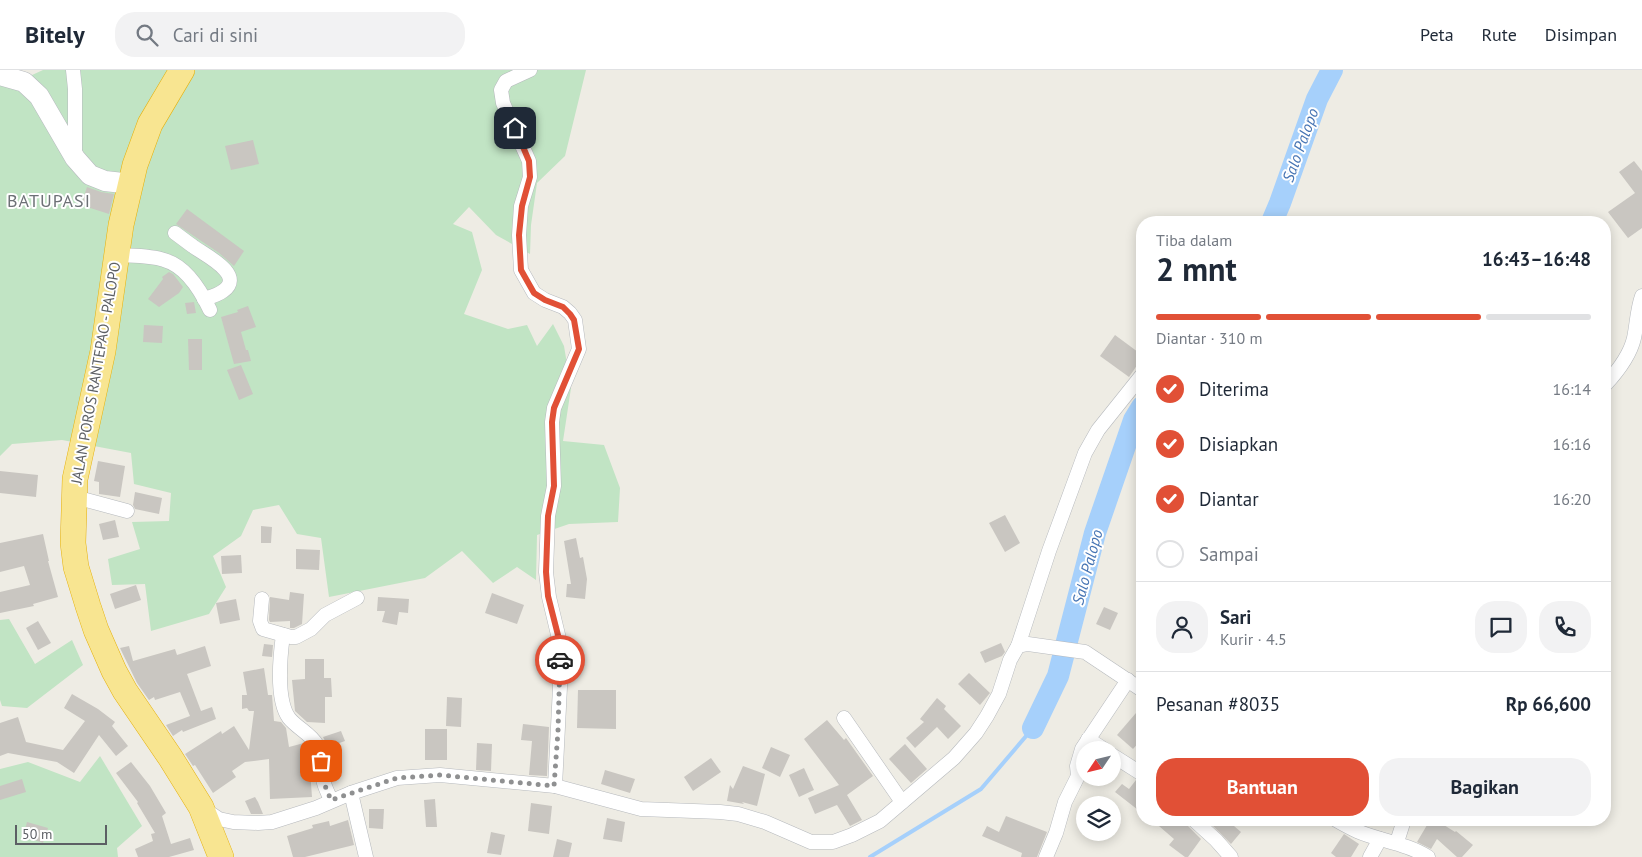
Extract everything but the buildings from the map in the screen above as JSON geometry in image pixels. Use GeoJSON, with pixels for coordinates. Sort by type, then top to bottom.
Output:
{"type":"FeatureCollection","features":[{"type":"Feature","properties":{"kind":"highway","name":"JALAN POROS RANTEPAO - PALOPO"},"geometry":{"type":"LineString","coordinates":[[182,70],[150,124],[135,165],[121,225],[103,351],[75,479],[73,543],[76,568],[96,630],[114,671],[125,692],[170,757],[201,807],[221,857]]}},
{"type":"Feature","properties":{"kind":"street"},"geometry":{"type":"LineString","coordinates":[[73,70],[75,89],[75,158]]}},
{"type":"Feature","properties":{"kind":"street"},"geometry":{"type":"LineString","coordinates":[[530,70],[506,81],[501,90],[503,103],[529,161],[530,177],[522,206],[519,235],[521,270],[534,293],[545,300],[563,307],[570,314],[574,320],[579,349],[554,408],[552,422],[554,486],[548,516],[546,572],[548,596],[560,643],[560,686],[554,786]]}},
{"type":"Feature","properties":{"kind":"street"},"geometry":{"type":"LineString","coordinates":[[0,75],[24,82],[38,96],[75,158],[90,174],[105,181],[132,184]]}},
{"type":"Feature","properties":{"kind":"street"},"geometry":{"type":"LineString","coordinates":[[117,255],[164,260],[175,265],[191,279],[207,305],[224,291],[229,284],[230,280],[227,273],[216,260],[175,233]]}},
{"type":"Feature","properties":{"kind":"street"},"geometry":{"type":"LineString","coordinates":[[1611,377],[1629,352],[1642,296]]}},
{"type":"Feature","properties":{"kind":"street"},"geometry":{"type":"LineString","coordinates":[[201,807],[219,818],[233,822],[272,822],[397,778],[440,775],[554,786],[642,809],[738,814],[765,822],[811,842],[832,842],[852,835],[880,820],[954,758],[987,716],[999,694],[1010,660],[1023,645],[1049,551],[1085,454],[1098,430],[1136,382]]}},
{"type":"Feature","properties":{"kind":"street"},"geometry":{"type":"LineString","coordinates":[[75,497],[127,511]]}},
{"type":"Feature","properties":{"kind":"street"},"geometry":{"type":"LineString","coordinates":[[262,599],[261,626],[267,631],[290,638],[302,635],[325,615],[357,598]]}},
{"type":"Feature","properties":{"kind":"street"},"geometry":{"type":"LineString","coordinates":[[283,635],[280,671],[282,700],[290,719],[316,742],[320,752],[323,781],[331,800]]}},
{"type":"Feature","properties":{"kind":"street"},"geometry":{"type":"LineString","coordinates":[[1023,645],[1085,652],[1136,686]]}},
{"type":"Feature","properties":{"kind":"street"},"geometry":{"type":"LineString","coordinates":[[1046,857],[1058,827],[1065,802],[1078,776],[1078,758],[1088,739],[1128,680]]}},
{"type":"Feature","properties":{"kind":"street"},"geometry":{"type":"LineString","coordinates":[[844,718],[902,802]]}},
{"type":"Feature","properties":{"kind":"street"},"geometry":{"type":"LineString","coordinates":[[1121,761],[1136,770]]}},
{"type":"Feature","properties":{"kind":"street"},"geometry":{"type":"LineString","coordinates":[[351,793],[366,857]]}},
{"type":"Feature","properties":{"kind":"street"},"geometry":{"type":"LineString","coordinates":[[1201,826],[1231,857]]}},
{"type":"Feature","properties":{"kind":"street"},"geometry":{"type":"LineString","coordinates":[[1347,826],[1380,839],[1397,842],[1428,857]]}},
{"type":"Feature","properties":{"kind":"street"},"geometry":{"type":"LineString","coordinates":[[1397,842],[1402,826]]}},
{"type":"Feature","properties":{"kind":"street"},"geometry":{"type":"LineString","coordinates":[[1370,857],[1380,839]]}},
{"type":"Feature","properties":{"kind":"green space"},"geometry":{"type":"Polygon","coordinates":[[[43,70],[586,70],[565,156],[537,183],[531,225],[530,254],[496,235],[469,207],[453,224],[472,232],[482,270],[464,314],[508,329],[527,325],[537,346],[553,324],[564,346],[571,388],[563,441],[604,445],[620,488],[618,522],[569,524],[537,535],[536,580],[517,567],[493,583],[462,551],[425,578],[329,597],[321,538],[297,534],[279,505],[253,510],[241,536],[213,556],[226,587],[209,614],[151,631],[145,584],[112,585],[108,559],[140,549],[132,522],[169,521],[171,493],[134,484],[131,453],[62,440],[12,444],[0,456],[0,86],[8,86],[43,70]]]}},
{"type":"Feature","properties":{"kind":"green space"},"geometry":{"type":"Polygon","coordinates":[[[9,619],[35,664],[72,640],[83,665],[27,708],[2,706],[0,700],[0,620],[9,619]]]}},
{"type":"Feature","properties":{"kind":"green space"},"geometry":{"type":"Polygon","coordinates":[[[100,756],[142,826],[117,848],[118,857],[0,857],[0,769],[28,762],[80,782],[100,756]]]}},
{"type":"Feature","properties":{"kind":"waterway","name":"Salo Palopo"},"geometry":{"type":"LineString","coordinates":[[1275,216],[1317,99],[1332,70]]}},
{"type":"Feature","properties":{"kind":"waterway","name":"Salo Palopo"},"geometry":{"type":"LineString","coordinates":[[1033,728],[1058,676],[1095,533],[1136,417]]}},
{"type":"Feature","properties":{"kind":"waterway"},"geometry":{"type":"LineString","coordinates":[[870,857],[981,789],[1033,728]]}},
{"type":"Feature","properties":{"kind":"way so far"},"geometry":{"type":"LineString","coordinates":[[321,761],[323,781],[331,800],[397,778],[421,776],[440,775],[554,786],[560,660]]}},
{"type":"Feature","properties":{"kind":"district","name":"BATUPASI"},"geometry":{"type":"Point","coordinates":[49,201]}},
{"type":"Feature","properties":{"kind":"route"},"geometry":{"type":"LineString","coordinates":[[515,128],[529,161],[530,177],[522,206],[519,235],[521,270],[534,293],[545,300],[563,307],[570,314],[578,334],[579,349],[554,408],[552,422],[554,486],[548,516],[546,572],[548,596],[560,643],[560,660]]}}]}
